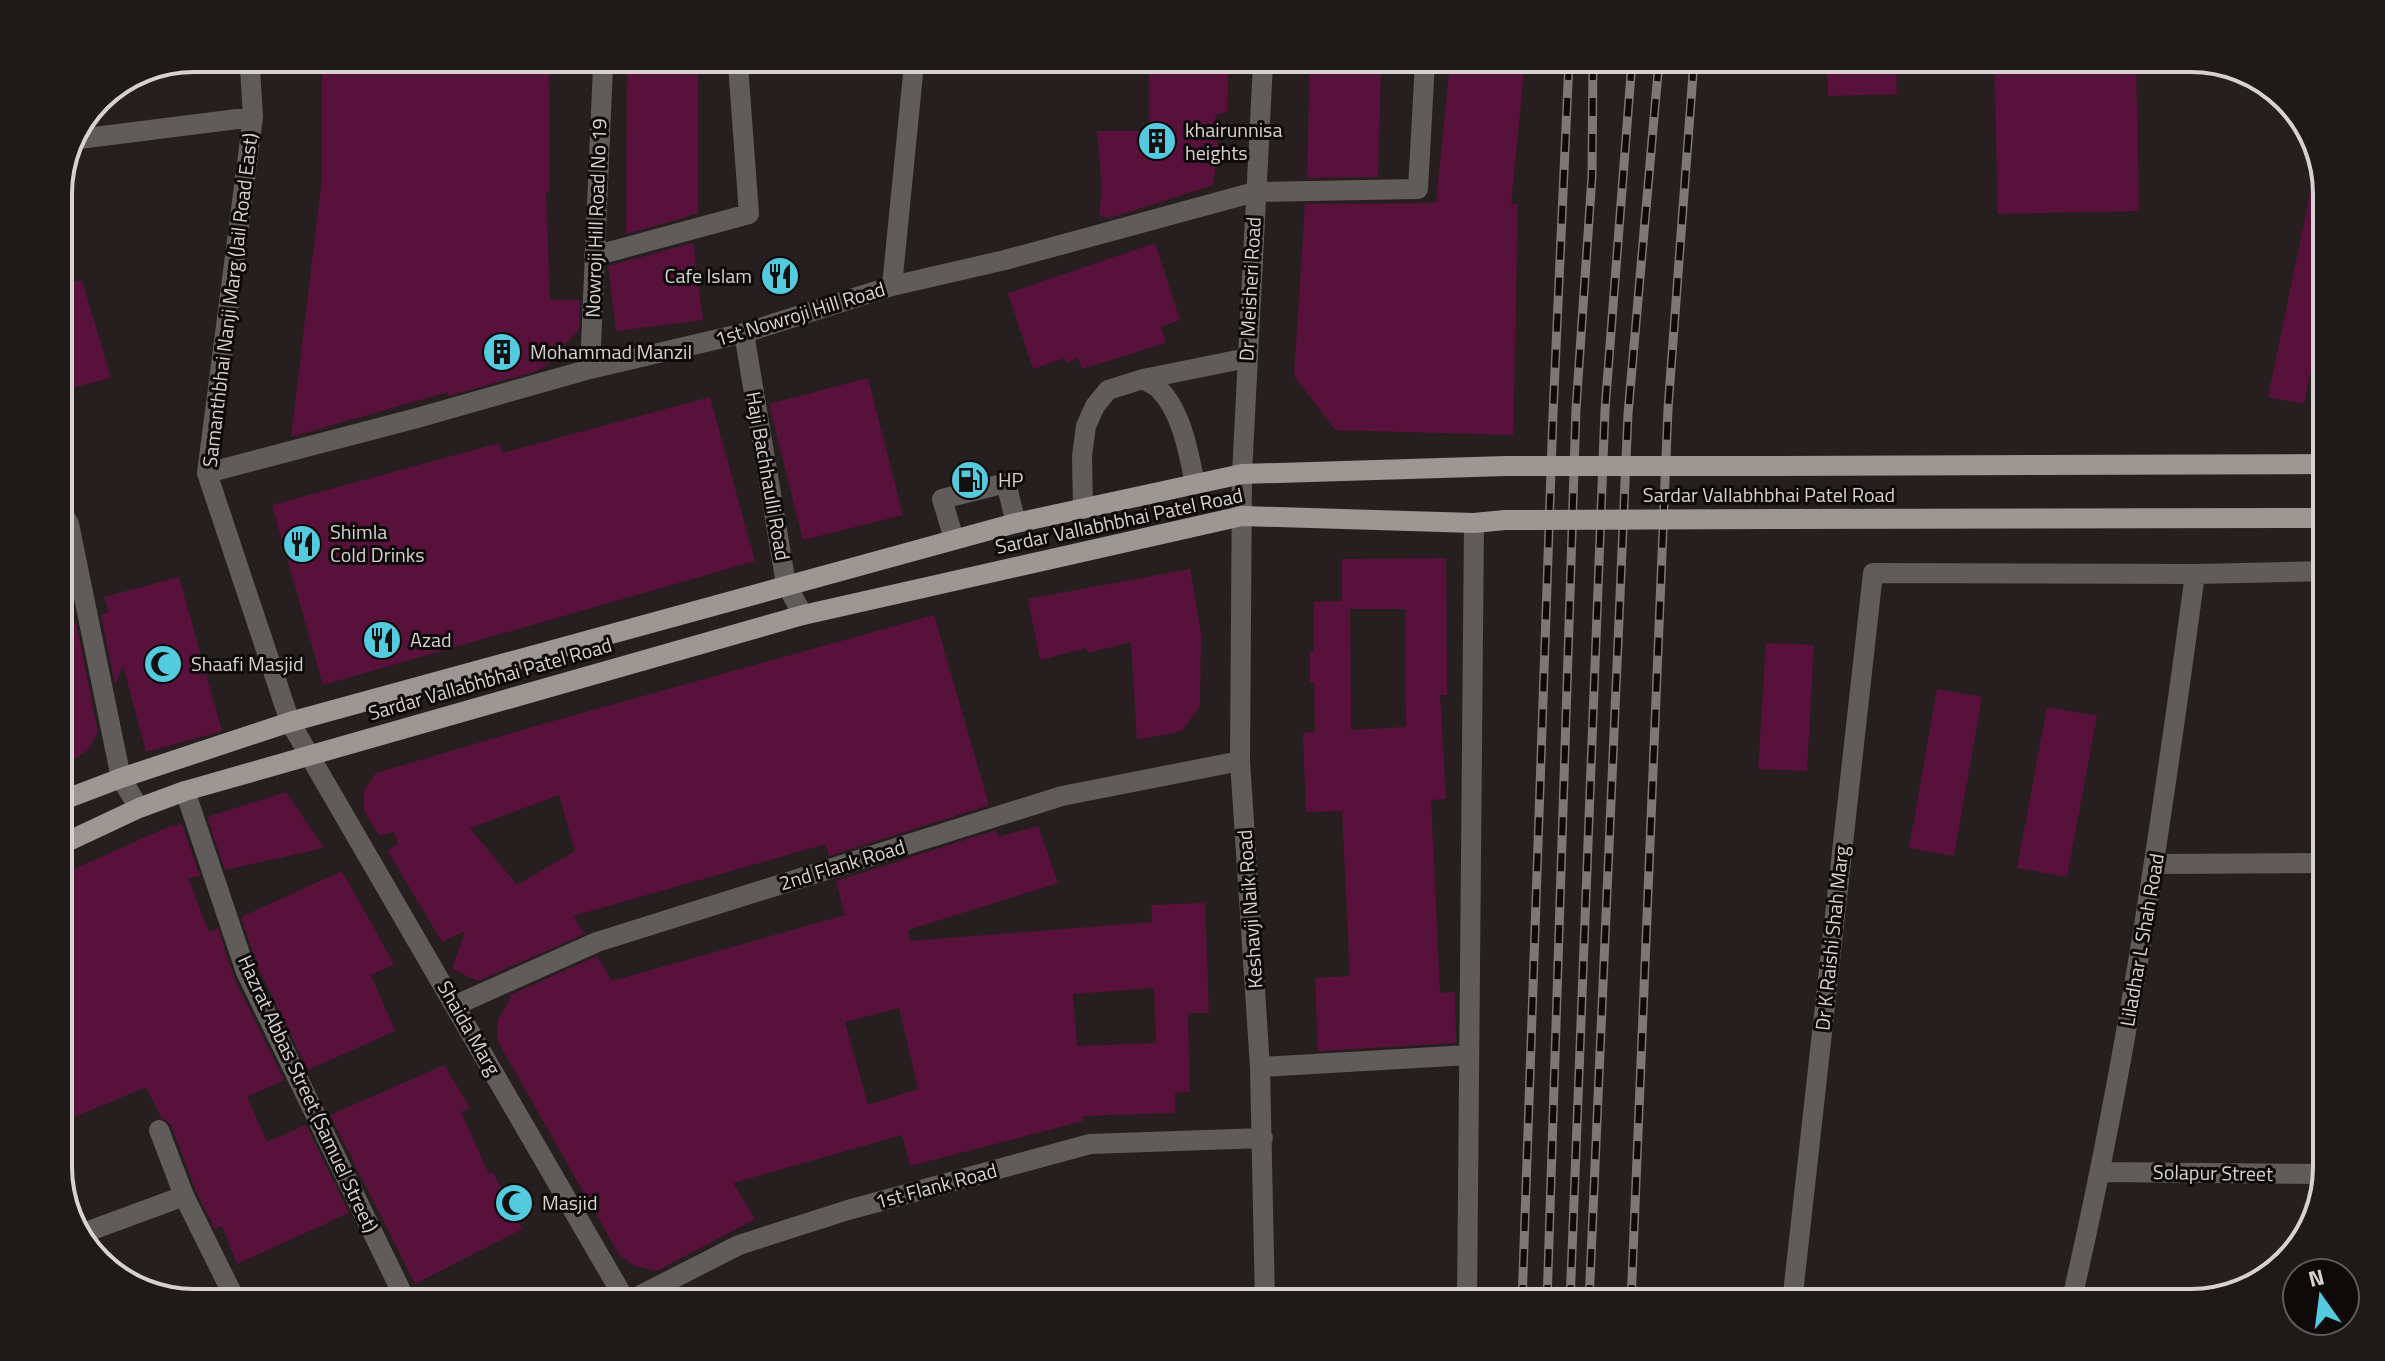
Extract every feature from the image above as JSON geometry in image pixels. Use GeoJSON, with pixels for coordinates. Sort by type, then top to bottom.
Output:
{"type":"FeatureCollection","features":[{"type":"Feature","properties":{"kind":"main road","name":"Sardar Vallabhbhai Patel Road"},"geometry":{"type":"LineString","coordinates":[[72,797],[290,722],[786,584],[1016,523],[1242,474],[1506,466],[2313,464]]}},
{"type":"Feature","properties":{"kind":"main road","name":"Sardar Vallabhbhai Patel Road"},"geometry":{"type":"LineString","coordinates":[[72,839],[139,808],[185,791],[803,615],[1242,516],[1474,523],[1505,520],[2313,518]]}},
{"type":"Feature","properties":{"kind":"street","name":"Samanthbhai Nanji Marg (Jail Road East)"},"geometry":{"type":"LineString","coordinates":[[250,72],[253,117],[207,473],[290,722],[308,755]]}},
{"type":"Feature","properties":{"kind":"street","name":"Nowroji Hill Road No 19"},"geometry":{"type":"LineString","coordinates":[[590,369],[603,72]]}},
{"type":"Feature","properties":{"kind":"street"},"geometry":{"type":"LineString","coordinates":[[594,256],[749,214],[739,72]]}},
{"type":"Feature","properties":{"kind":"street"},"geometry":{"type":"LineString","coordinates":[[892,286],[913,72]]}},
{"type":"Feature","properties":{"kind":"street","name":"Dr Meisheri Road"},"geometry":{"type":"LineString","coordinates":[[1242,516],[1262,72]]}},
{"type":"Feature","properties":{"kind":"street","name":"1st Nowroji Hill Road"},"geometry":{"type":"LineString","coordinates":[[207,473],[590,369],[744,333],[892,286],[1005,260],[1255,192],[1418,189],[1424,72]]}},
{"type":"Feature","properties":{"kind":"street"},"geometry":{"type":"LineString","coordinates":[[86,138],[253,117]]}},
{"type":"Feature","properties":{"kind":"street","name":"Haji Bachhaulli Road"},"geometry":{"type":"LineString","coordinates":[[744,333],[786,584],[803,615]]}},
{"type":"Feature","properties":{"kind":"street"},"geometry":{"type":"LineString","coordinates":[[1083,509],[1082,456],[1086,426],[1095,406],[1108,390],[1143,379],[1247,358]]}},
{"type":"Feature","properties":{"kind":"street"},"geometry":{"type":"LineString","coordinates":[[1143,379],[1159,389],[1173,411],[1186,444],[1195,484]]}},
{"type":"Feature","properties":{"kind":"street"},"geometry":{"type":"LineString","coordinates":[[954,539],[942,499],[1006,483],[1016,523]]}},
{"type":"Feature","properties":{"kind":"street","name":"Keshavji Naik Road"},"geometry":{"type":"LineString","coordinates":[[1242,516],[1240,761],[1260,1067],[1265,1289]]}},
{"type":"Feature","properties":{"kind":"street"},"geometry":{"type":"LineString","coordinates":[[1467,1289],[1474,523]]}},
{"type":"Feature","properties":{"kind":"street"},"geometry":{"type":"LineString","coordinates":[[72,539],[121,778],[139,808]]}},
{"type":"Feature","properties":{"kind":"street"},"geometry":{"type":"LineString","coordinates":[[2195,574],[2313,571]]}},
{"type":"Feature","properties":{"kind":"street","name":"Dr K Raishi Shah Marg"},"geometry":{"type":"LineString","coordinates":[[1794,1289],[1873,573],[2195,574]]}},
{"type":"Feature","properties":{"kind":"street","name":"Liladhar L Shah Road"},"geometry":{"type":"LineString","coordinates":[[2074,1289],[2101,1172],[2156,864],[2195,574]]}},
{"type":"Feature","properties":{"kind":"street","name":"Shaida Marg"},"geometry":{"type":"LineString","coordinates":[[308,755],[619,1289]]}},
{"type":"Feature","properties":{"kind":"street","name":"2nd Flank Road"},"geometry":{"type":"LineString","coordinates":[[456,1005],[597,942],[1062,796],[1240,761]]}},
{"type":"Feature","properties":{"kind":"street","name":"Hazrat Abbas Street (Samuel Street)"},"geometry":{"type":"LineString","coordinates":[[185,791],[246,972],[400,1289]]}},
{"type":"Feature","properties":{"kind":"street"},"geometry":{"type":"LineString","coordinates":[[2156,864],[2313,863]]}},
{"type":"Feature","properties":{"kind":"street"},"geometry":{"type":"LineString","coordinates":[[1260,1067],[1469,1055]]}},
{"type":"Feature","properties":{"kind":"street"},"geometry":{"type":"LineString","coordinates":[[159,1130],[184,1196],[230,1289]]}},
{"type":"Feature","properties":{"kind":"street","name":"1st Flank Road"},"geometry":{"type":"LineString","coordinates":[[654,1289],[739,1245],[848,1210],[1090,1144],[1263,1138]]}},
{"type":"Feature","properties":{"kind":"street","name":"Solapur Street"},"geometry":{"type":"LineString","coordinates":[[2101,1172],[2313,1174]]}},
{"type":"Feature","properties":{"kind":"street"},"geometry":{"type":"LineString","coordinates":[[90,1231],[184,1196]]}},
{"type":"Feature","properties":{"kind":"building"},"geometry":{"type":"Polygon","coordinates":[[[322,72],[549,72],[550,192],[546,192],[550,300],[580,300],[579,329],[548,364],[537,371],[448,396],[448,392],[291,437],[322,178],[322,72]]]}},
{"type":"Feature","properties":{"kind":"building"},"geometry":{"type":"Polygon","coordinates":[[[627,72],[698,72],[698,214],[626,234],[627,72]]]}},
{"type":"Feature","properties":{"kind":"building","name":"khairunnisa heights"},"geometry":{"type":"Polygon","coordinates":[[[1149,72],[1228,72],[1227,112],[1215,115],[1218,150],[1213,185],[1110,218],[1099,216],[1102,189],[1097,131],[1149,131],[1149,72]]]}},
{"type":"Feature","properties":{"kind":"building"},"geometry":{"type":"Polygon","coordinates":[[[1310,72],[1381,72],[1378,177],[1307,178],[1310,72]]]}},
{"type":"Feature","properties":{"kind":"building"},"geometry":{"type":"Polygon","coordinates":[[[1449,72],[1524,72],[1511,204],[1518,204],[1513,435],[1335,430],[1294,376],[1305,204],[1436,203],[1449,72]]]}},
{"type":"Feature","properties":{"kind":"building"},"geometry":{"type":"Polygon","coordinates":[[[1827,72],[1896,72],[1897,94],[1828,96],[1827,72]]]}},
{"type":"Feature","properties":{"kind":"building"},"geometry":{"type":"Polygon","coordinates":[[[1994,72],[2136,72],[2139,211],[1998,214],[1994,72]]]}},
{"type":"Feature","properties":{"kind":"building"},"geometry":{"type":"Polygon","coordinates":[[[2312,182],[2313,360],[2304,404],[2268,397],[2312,182]]]}},
{"type":"Feature","properties":{"kind":"building"},"geometry":{"type":"Polygon","coordinates":[[[693,243],[703,320],[616,331],[608,266],[693,243]]]}},
{"type":"Feature","properties":{"kind":"building"},"geometry":{"type":"Polygon","coordinates":[[[1155,243],[1180,320],[1161,327],[1166,343],[1082,369],[1078,358],[1066,363],[1065,358],[1033,369],[1008,293],[1155,243]]]}},
{"type":"Feature","properties":{"kind":"building"},"geometry":{"type":"Polygon","coordinates":[[[82,280],[111,378],[72,388],[72,282],[82,280]]]}},
{"type":"Feature","properties":{"kind":"building"},"geometry":{"type":"Polygon","coordinates":[[[868,378],[903,515],[803,540],[769,404],[868,378]]]}},
{"type":"Feature","properties":{"kind":"building"},"geometry":{"type":"Polygon","coordinates":[[[710,397],[755,561],[323,685],[272,505],[499,443],[502,453],[710,397]]]}},
{"type":"Feature","properties":{"kind":"building"},"geometry":{"type":"Polygon","coordinates":[[[1446,558],[1447,695],[1440,695],[1446,799],[1431,800],[1440,993],[1455,992],[1456,1043],[1318,1051],[1315,978],[1350,976],[1342,811],[1306,812],[1303,733],[1315,732],[1314,682],[1310,682],[1310,651],[1314,651],[1314,602],[1342,601],[1342,559],[1446,558]],[[1350,609],[1351,730],[1406,727],[1405,609],[1350,609]]]}},
{"type":"Feature","properties":{"kind":"building"},"geometry":{"type":"Polygon","coordinates":[[[1190,569],[1201,633],[1200,706],[1182,731],[1137,740],[1131,642],[1088,653],[1086,648],[1040,660],[1028,599],[1190,569]]]}},
{"type":"Feature","properties":{"kind":"building","name":"Shaafi Masjid"},"geometry":{"type":"Polygon","coordinates":[[[179,577],[222,731],[146,752],[123,665],[115,685],[101,615],[109,612],[104,597],[179,577]]]}},
{"type":"Feature","properties":{"kind":"building"},"geometry":{"type":"Polygon","coordinates":[[[934,615],[989,805],[829,856],[826,844],[573,916],[584,934],[478,981],[452,969],[465,931],[442,942],[387,850],[398,844],[394,832],[379,836],[364,810],[364,790],[376,773],[934,615]],[[559,795],[470,828],[517,885],[575,851],[559,795]]]}},
{"type":"Feature","properties":{"kind":"building"},"geometry":{"type":"Polygon","coordinates":[[[76,623],[98,732],[88,750],[72,761],[72,624],[76,623]]]}},
{"type":"Feature","properties":{"kind":"building"},"geometry":{"type":"Polygon","coordinates":[[[1766,643],[1814,645],[1807,771],[1758,769],[1766,643]]]}},
{"type":"Feature","properties":{"kind":"building"},"geometry":{"type":"Polygon","coordinates":[[[1937,689],[1982,697],[1954,856],[1909,848],[1937,689]]]}},
{"type":"Feature","properties":{"kind":"building"},"geometry":{"type":"Polygon","coordinates":[[[2047,707],[2097,716],[2067,877],[2017,868],[2047,707]]]}},
{"type":"Feature","properties":{"kind":"building"},"geometry":{"type":"Polygon","coordinates":[[[286,792],[324,848],[225,870],[207,817],[286,792]]]}},
{"type":"Feature","properties":{"kind":"building"},"geometry":{"type":"Polygon","coordinates":[[[182,824],[200,876],[188,878],[209,932],[218,928],[234,978],[284,1080],[247,1097],[267,1142],[306,1125],[349,1213],[237,1264],[222,1226],[215,1229],[196,1191],[171,1125],[161,1117],[146,1087],[72,1118],[72,870],[168,827],[182,824]]]}},
{"type":"Feature","properties":{"kind":"building"},"geometry":{"type":"Polygon","coordinates":[[[1038,826],[1058,883],[908,930],[910,941],[1152,922],[1151,905],[1205,903],[1209,1013],[1188,1013],[1190,1092],[1175,1092],[1175,1113],[1083,1116],[1083,1121],[910,1166],[902,1135],[733,1183],[755,1219],[657,1271],[635,1266],[620,1256],[497,1040],[498,1020],[511,997],[508,996],[597,956],[612,981],[845,915],[836,881],[996,830],[998,837],[1038,826]],[[1154,988],[1073,994],[1077,1046],[1156,1043],[1154,988]],[[899,1008],[845,1022],[868,1105],[918,1089],[899,1008]]]}},
{"type":"Feature","properties":{"kind":"building"},"geometry":{"type":"Polygon","coordinates":[[[342,871],[394,964],[371,975],[395,1031],[308,1070],[258,967],[241,917],[342,871]]]}},
{"type":"Feature","properties":{"kind":"building"},"geometry":{"type":"Polygon","coordinates":[[[444,1065],[470,1108],[461,1112],[489,1174],[493,1172],[522,1229],[415,1284],[330,1115],[444,1065]]]}},
{"type":"Feature","properties":{"kind":"railway"},"geometry":{"type":"LineString","coordinates":[[1522,1289],[1553,414],[1569,72]]}},
{"type":"Feature","properties":{"kind":"railway"},"geometry":{"type":"LineString","coordinates":[[1547,1289],[1576,409],[1592,176],[1593,72]]}},
{"type":"Feature","properties":{"kind":"railway"},"geometry":{"type":"LineString","coordinates":[[1571,1289],[1605,410],[1631,72]]}},
{"type":"Feature","properties":{"kind":"railway"},"geometry":{"type":"LineString","coordinates":[[1590,1289],[1628,414],[1658,72]]}},
{"type":"Feature","properties":{"kind":"railway"},"geometry":{"type":"LineString","coordinates":[[1632,1289],[1668,409],[1693,72]]}},
{"type":"Feature","properties":{"kind":"place","name":"khairunnisa heights"},"geometry":{"type":"Point","coordinates":[1157,141]}},
{"type":"Feature","properties":{"kind":"place","name":"Cafe Islam"},"geometry":{"type":"Point","coordinates":[780,276]}},
{"type":"Feature","properties":{"kind":"place","name":"Mohammad Manzil"},"geometry":{"type":"Point","coordinates":[502,352]}},
{"type":"Feature","properties":{"kind":"place","name":"HP"},"geometry":{"type":"Point","coordinates":[970,480]}},
{"type":"Feature","properties":{"kind":"place","name":"Shimla Cold Drinks"},"geometry":{"type":"Point","coordinates":[302,544]}},
{"type":"Feature","properties":{"kind":"place","name":"Azad"},"geometry":{"type":"Point","coordinates":[382,640]}},
{"type":"Feature","properties":{"kind":"place","name":"Shaafi Masjid"},"geometry":{"type":"Point","coordinates":[163,664]}},
{"type":"Feature","properties":{"kind":"place","name":"Masjid"},"geometry":{"type":"Point","coordinates":[514,1203]}}]}
